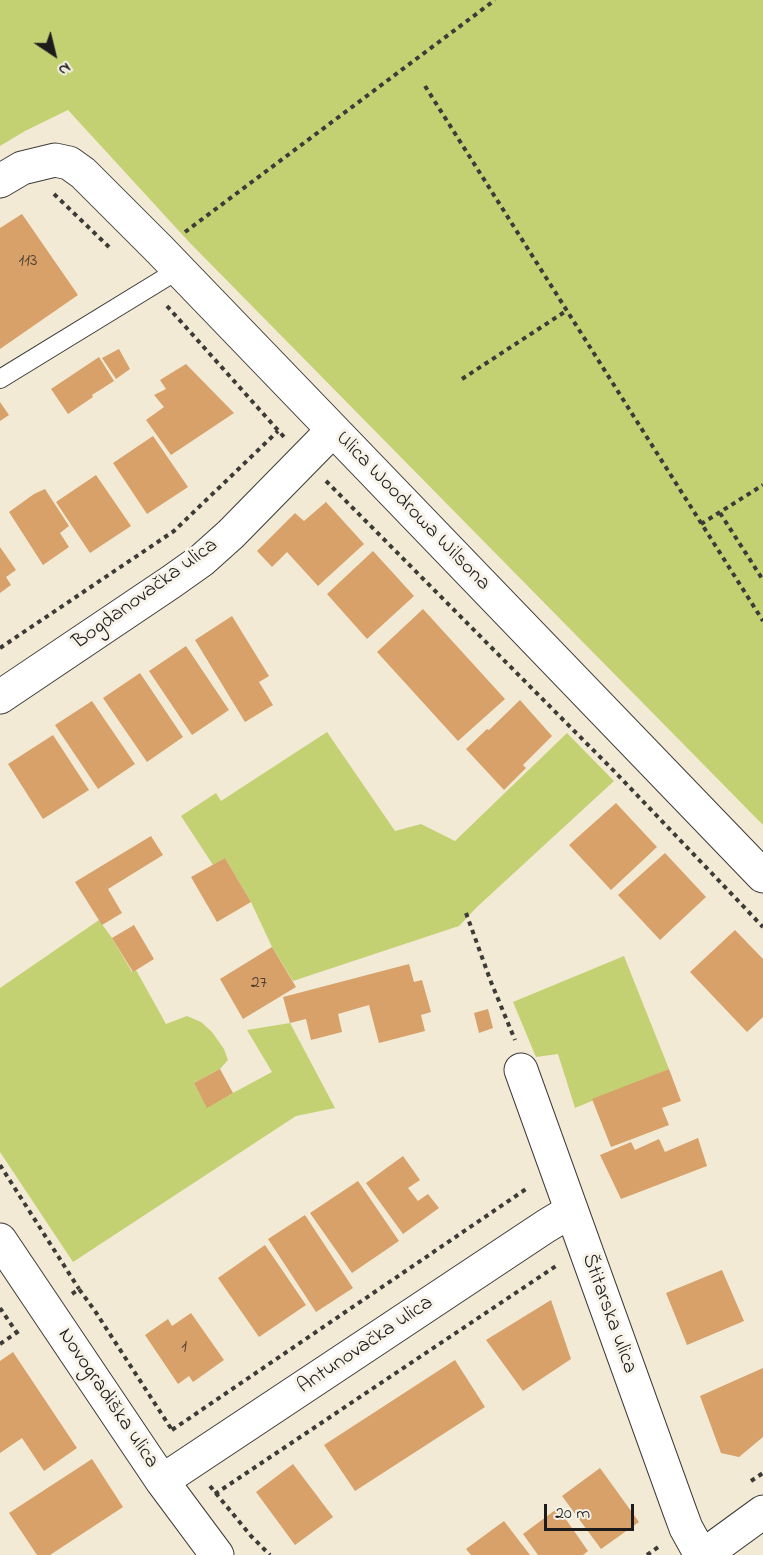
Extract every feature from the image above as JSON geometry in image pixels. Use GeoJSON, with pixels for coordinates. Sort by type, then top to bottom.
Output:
{"type":"FeatureCollection","features":[{"type":"Feature","properties":{"kind":"street","name":"Ulica Woodrowa Wilsona"},"geometry":{"type":"LineString","coordinates":[[51,173],[69,163],[83,173],[763,876]]}},
{"type":"Feature","properties":{"kind":"street"},"geometry":{"type":"LineString","coordinates":[[0,181],[22,168],[51,173]]}},
{"type":"Feature","properties":{"kind":"street","name":"Bogdanovačka ulica"},"geometry":{"type":"LineString","coordinates":[[0,697],[202,560],[231,534],[333,430]]}},
{"type":"Feature","properties":{"kind":"street","name":"Štitarska ulica"},"geometry":{"type":"LineString","coordinates":[[521,1070],[686,1528],[702,1555]]}},
{"type":"Feature","properties":{"kind":"street","name":"Antunovačka ulica"},"geometry":{"type":"LineString","coordinates":[[162,1481],[571,1211]]}},
{"type":"Feature","properties":{"kind":"street","name":"Novogradiška ulica"},"geometry":{"type":"LineString","coordinates":[[0,1240],[12,1283],[217,1555]]}},
{"type":"Feature","properties":{"kind":"street"},"geometry":{"type":"LineString","coordinates":[[702,1555],[763,1512]]}},
{"type":"Feature","properties":{"kind":"lane"},"geometry":{"type":"LineString","coordinates":[[0,379],[149,286],[169,260]]}},
{"type":"Feature","properties":{"kind":"path"},"geometry":{"type":"LineString","coordinates":[[169,260],[495,0]]}},
{"type":"Feature","properties":{"kind":"path"},"geometry":{"type":"LineString","coordinates":[[425,86],[763,621]]}},
{"type":"Feature","properties":{"kind":"path"},"geometry":{"type":"LineString","coordinates":[[51,173],[115,253]]}},
{"type":"Feature","properties":{"kind":"path"},"geometry":{"type":"LineString","coordinates":[[149,286],[278,431],[616,773],[763,927]]}},
{"type":"Feature","properties":{"kind":"path"},"geometry":{"type":"LineString","coordinates":[[462,379],[566,311]]}},
{"type":"Feature","properties":{"kind":"path"},"geometry":{"type":"LineString","coordinates":[[0,648],[174,531],[278,431]]}},
{"type":"Feature","properties":{"kind":"path"},"geometry":{"type":"LineString","coordinates":[[701,524],[763,485]]}},
{"type":"Feature","properties":{"kind":"path"},"geometry":{"type":"LineString","coordinates":[[720,513],[763,580]]}},
{"type":"Feature","properties":{"kind":"path"},"geometry":{"type":"LineString","coordinates":[[466,914],[518,1048],[521,1070]]}},
{"type":"Feature","properties":{"kind":"path"},"geometry":{"type":"LineString","coordinates":[[0,1166],[79,1288]]}},
{"type":"Feature","properties":{"kind":"path"},"geometry":{"type":"LineString","coordinates":[[0,1308],[17,1333]]}},
{"type":"Feature","properties":{"kind":"green space"},"geometry":{"type":"Polygon","coordinates":[[[0,0],[763,0],[763,825],[190,243],[68,110],[0,146],[0,0]]]}},
{"type":"Feature","properties":{"kind":"green space"},"geometry":{"type":"Polygon","coordinates":[[[327,732],[395,831],[421,824],[455,841],[567,733],[614,781],[459,926],[293,981],[272,947],[251,902],[225,858],[213,865],[181,816],[216,793],[221,801],[327,732]]]}},
{"type":"Feature","properties":{"kind":"green space"},"geometry":{"type":"Polygon","coordinates":[[[99,920],[132,972],[136,970],[166,1024],[187,1016],[201,1022],[212,1032],[224,1049],[228,1060],[220,1069],[194,1083],[207,1107],[272,1072],[247,1030],[290,1023],[335,1108],[296,1116],[73,1262],[0,1152],[0,988],[99,920]]]}},
{"type":"Feature","properties":{"kind":"green space"},"geometry":{"type":"Polygon","coordinates":[[[624,956],[669,1069],[575,1108],[558,1054],[536,1057],[513,1002],[624,956]]]}},
{"type":"Feature","properties":{"kind":"building"},"geometry":{"type":"Polygon","coordinates":[[[22,214],[78,295],[0,349],[0,228],[22,214]]]}},
{"type":"Feature","properties":{"kind":"building"},"geometry":{"type":"Polygon","coordinates":[[[119,349],[130,369],[116,379],[102,358],[119,349]]]}},
{"type":"Feature","properties":{"kind":"building"},"geometry":{"type":"Polygon","coordinates":[[[99,357],[114,381],[68,414],[51,389],[99,357]]]}},
{"type":"Feature","properties":{"kind":"building"},"geometry":{"type":"Polygon","coordinates":[[[186,364],[234,413],[171,455],[146,420],[164,407],[154,395],[166,389],[160,380],[186,364]]]}},
{"type":"Feature","properties":{"kind":"building"},"geometry":{"type":"Polygon","coordinates":[[[0,402],[9,415],[0,421],[0,402]]]}},
{"type":"Feature","properties":{"kind":"building"},"geometry":{"type":"Polygon","coordinates":[[[153,436],[188,487],[147,514],[113,463],[153,436]]]}},
{"type":"Feature","properties":{"kind":"building"},"geometry":{"type":"Polygon","coordinates":[[[96,475],[131,526],[90,553],[56,502],[96,475]]]}},
{"type":"Feature","properties":{"kind":"building"},"geometry":{"type":"Polygon","coordinates":[[[45,489],[69,526],[60,533],[69,547],[43,565],[9,512],[45,489]]]}},
{"type":"Feature","properties":{"kind":"building"},"geometry":{"type":"Polygon","coordinates":[[[326,502],[364,544],[318,586],[287,552],[272,567],[257,551],[295,513],[304,521],[326,502]]]}},
{"type":"Feature","properties":{"kind":"building"},"geometry":{"type":"Polygon","coordinates":[[[0,547],[16,570],[6,577],[11,585],[0,593],[0,547]]]}},
{"type":"Feature","properties":{"kind":"building"},"geometry":{"type":"Polygon","coordinates":[[[373,551],[414,596],[367,639],[327,594],[373,551]]]}},
{"type":"Feature","properties":{"kind":"building"},"geometry":{"type":"Polygon","coordinates":[[[423,609],[505,699],[458,741],[377,652],[423,609]]]}},
{"type":"Feature","properties":{"kind":"building"},"geometry":{"type":"Polygon","coordinates":[[[232,616],[269,676],[259,682],[273,705],[245,722],[195,640],[232,616]]]}},
{"type":"Feature","properties":{"kind":"building"},"geometry":{"type":"Polygon","coordinates":[[[186,646],[229,710],[192,735],[149,671],[186,646]]]}},
{"type":"Feature","properties":{"kind":"building"},"geometry":{"type":"Polygon","coordinates":[[[140,673],[183,737],[147,762],[103,698],[140,673]]]}},
{"type":"Feature","properties":{"kind":"building"},"geometry":{"type":"Polygon","coordinates":[[[520,700],[552,736],[523,765],[526,768],[504,790],[466,749],[520,700]]]}},
{"type":"Feature","properties":{"kind":"building"},"geometry":{"type":"Polygon","coordinates":[[[92,701],[135,764],[98,789],[55,725],[92,701]]]}},
{"type":"Feature","properties":{"kind":"building"},"geometry":{"type":"Polygon","coordinates":[[[53,735],[89,790],[43,819],[8,764],[53,735]]]}},
{"type":"Feature","properties":{"kind":"building"},"geometry":{"type":"Polygon","coordinates":[[[616,803],[657,847],[611,890],[569,845],[616,803]]]}},
{"type":"Feature","properties":{"kind":"building"},"geometry":{"type":"Polygon","coordinates":[[[151,836],[163,855],[108,889],[122,913],[102,925],[75,882],[151,836]]]}},
{"type":"Feature","properties":{"kind":"building"},"geometry":{"type":"Polygon","coordinates":[[[665,853],[706,897],[660,940],[618,895],[665,853]]]}},
{"type":"Feature","properties":{"kind":"building"},"geometry":{"type":"Polygon","coordinates":[[[225,858],[251,902],[217,922],[191,877],[225,858]]]}},
{"type":"Feature","properties":{"kind":"building"},"geometry":{"type":"Polygon","coordinates":[[[134,925],[154,959],[133,972],[112,938],[134,925]]]}},
{"type":"Feature","properties":{"kind":"building"},"geometry":{"type":"Polygon","coordinates":[[[735,930],[763,959],[763,1017],[747,1032],[690,972],[735,930]]]}},
{"type":"Feature","properties":{"kind":"building"},"geometry":{"type":"Polygon","coordinates":[[[272,947],[296,987],[243,1019],[220,979],[272,947]]]}},
{"type":"Feature","properties":{"kind":"building"},"geometry":{"type":"Polygon","coordinates":[[[409,964],[414,982],[422,980],[431,1012],[421,1015],[425,1031],[379,1043],[369,1005],[338,1014],[342,1032],[311,1040],[306,1019],[290,1023],[283,997],[409,964]]]}},
{"type":"Feature","properties":{"kind":"building"},"geometry":{"type":"Polygon","coordinates":[[[488,1009],[493,1028],[479,1033],[474,1013],[488,1009]]]}},
{"type":"Feature","properties":{"kind":"building"},"geometry":{"type":"Polygon","coordinates":[[[220,1069],[233,1093],[207,1108],[194,1083],[220,1069]]]}},
{"type":"Feature","properties":{"kind":"building"},"geometry":{"type":"Polygon","coordinates":[[[669,1069],[681,1101],[662,1108],[669,1125],[611,1147],[592,1099],[669,1069]]]}},
{"type":"Feature","properties":{"kind":"building"},"geometry":{"type":"Polygon","coordinates":[[[698,1138],[707,1166],[621,1199],[600,1155],[631,1142],[635,1150],[659,1139],[665,1152],[698,1138]]]}},
{"type":"Feature","properties":{"kind":"building"},"geometry":{"type":"Polygon","coordinates":[[[403,1156],[420,1180],[408,1188],[418,1201],[428,1194],[439,1208],[403,1234],[366,1183],[403,1156]]]}},
{"type":"Feature","properties":{"kind":"building"},"geometry":{"type":"Polygon","coordinates":[[[358,1181],[399,1241],[352,1273],[310,1213],[358,1181]]]}},
{"type":"Feature","properties":{"kind":"building"},"geometry":{"type":"Polygon","coordinates":[[[305,1215],[353,1288],[316,1312],[268,1239],[305,1215]]]}},
{"type":"Feature","properties":{"kind":"building"},"geometry":{"type":"Polygon","coordinates":[[[265,1245],[306,1305],[259,1337],[218,1278],[265,1245]]]}},
{"type":"Feature","properties":{"kind":"building"},"geometry":{"type":"Polygon","coordinates":[[[722,1270],[744,1321],[687,1345],[666,1293],[722,1270]]]}},
{"type":"Feature","properties":{"kind":"building"},"geometry":{"type":"Polygon","coordinates":[[[551,1300],[571,1359],[523,1391],[486,1340],[551,1300]]]}},
{"type":"Feature","properties":{"kind":"building"},"geometry":{"type":"Polygon","coordinates":[[[191,1313],[224,1360],[193,1382],[189,1376],[178,1384],[145,1335],[168,1319],[172,1326],[191,1313]]]}},
{"type":"Feature","properties":{"kind":"building"},"geometry":{"type":"Polygon","coordinates":[[[13,1352],[77,1448],[44,1471],[22,1438],[0,1453],[0,1361],[13,1352]]]}},
{"type":"Feature","properties":{"kind":"building"},"geometry":{"type":"Polygon","coordinates":[[[455,1360],[485,1407],[355,1491],[324,1445],[455,1360]]]}},
{"type":"Feature","properties":{"kind":"building"},"geometry":{"type":"Polygon","coordinates":[[[763,1368],[763,1437],[739,1457],[721,1453],[700,1396],[763,1368]]]}},
{"type":"Feature","properties":{"kind":"building"},"geometry":{"type":"Polygon","coordinates":[[[92,1459],[123,1507],[50,1555],[37,1555],[9,1513],[92,1459]]]}},
{"type":"Feature","properties":{"kind":"building"},"geometry":{"type":"Polygon","coordinates":[[[293,1464],[333,1517],[295,1545],[256,1492],[293,1464]]]}},
{"type":"Feature","properties":{"kind":"building"},"geometry":{"type":"Polygon","coordinates":[[[600,1468],[639,1522],[601,1549],[562,1496],[600,1468]]]}},
{"type":"Feature","properties":{"kind":"building"},"geometry":{"type":"Polygon","coordinates":[[[558,1508],[588,1551],[583,1555],[538,1555],[523,1534],[558,1508]]]}},
{"type":"Feature","properties":{"kind":"building"},"geometry":{"type":"Polygon","coordinates":[[[504,1521],[530,1555],[471,1555],[466,1549],[504,1521]]]}}]}
